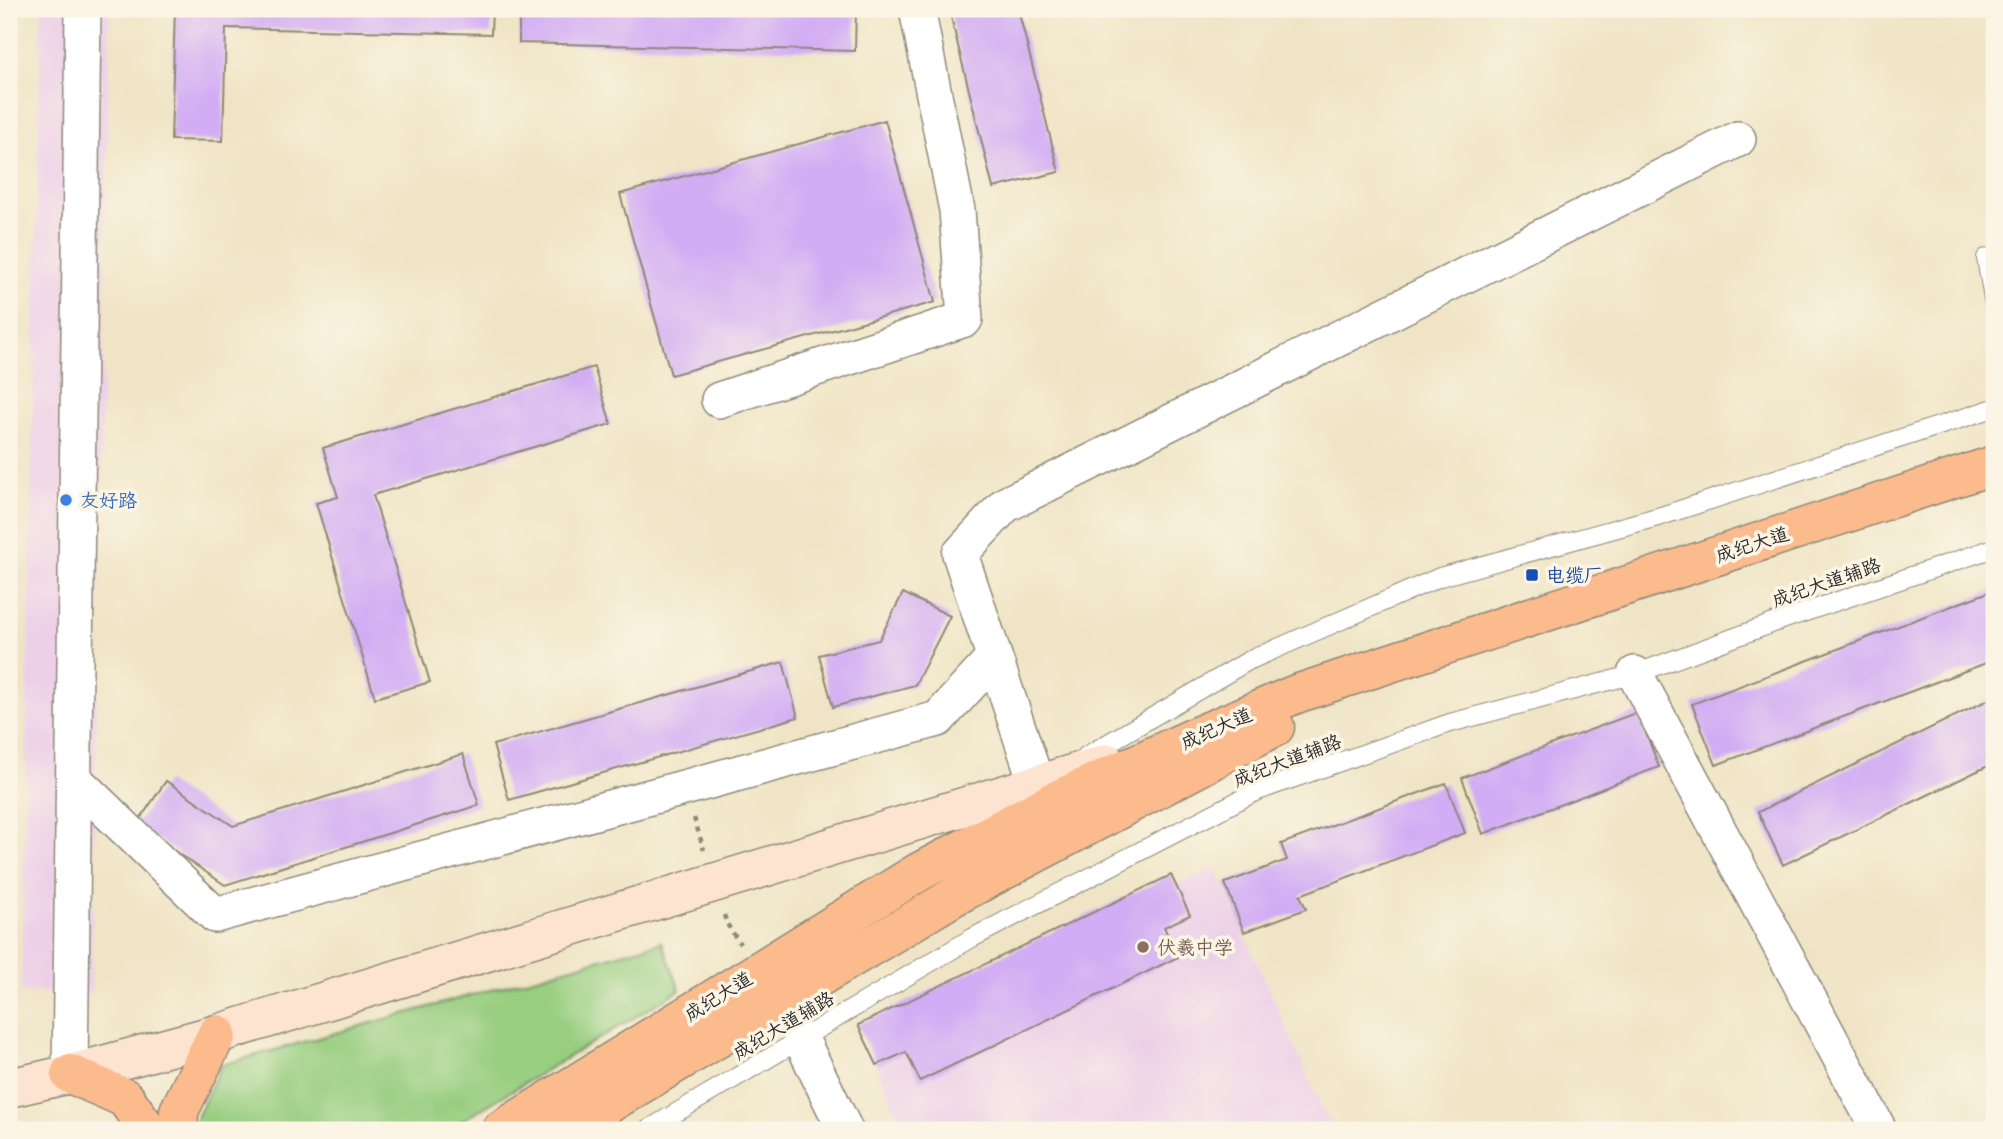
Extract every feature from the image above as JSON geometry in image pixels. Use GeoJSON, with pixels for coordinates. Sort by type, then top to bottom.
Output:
{"type":"FeatureCollection","features":[{"type":"Feature","properties":{"kind":"highway","name":"成纪大道"},"geometry":{"type":"LineString","coordinates":[[501,1130],[919,872],[1052,802],[1199,735],[1296,694],[1994,464]]}},
{"type":"Feature","properties":{"kind":"highway","name":"成纪大道"},"geometry":{"type":"LineString","coordinates":[[565,1130],[955,895],[1303,713],[1994,486]]}},
{"type":"Feature","properties":{"kind":"highway"},"geometry":{"type":"LineString","coordinates":[[178,1130],[180,1111],[217,1034]]}},
{"type":"Feature","properties":{"kind":"highway"},"geometry":{"type":"LineString","coordinates":[[70,1074],[125,1098],[148,1130]]}},
{"type":"Feature","properties":{"kind":"main road"},"geometry":{"type":"LineString","coordinates":[[9,1088],[217,1034],[1199,735],[1303,713]]}},
{"type":"Feature","properties":{"kind":"street"},"geometry":{"type":"LineString","coordinates":[[70,1074],[83,9]]}},
{"type":"Feature","properties":{"kind":"street"},"geometry":{"type":"LineString","coordinates":[[719,400],[965,319],[957,210],[917,9]]}},
{"type":"Feature","properties":{"kind":"street"},"geometry":{"type":"LineString","coordinates":[[1037,785],[960,554],[1006,505],[1738,139]]}},
{"type":"Feature","properties":{"kind":"street"},"geometry":{"type":"LineString","coordinates":[[75,780],[215,915],[938,719],[994,658]]}},
{"type":"Feature","properties":{"kind":"street"},"geometry":{"type":"LineString","coordinates":[[1635,674],[1879,1130]]}},
{"type":"Feature","properties":{"kind":"street"},"geometry":{"type":"LineString","coordinates":[[801,1039],[845,1130]]}},
{"type":"Feature","properties":{"kind":"lane"},"geometry":{"type":"LineString","coordinates":[[1994,256],[1986,258],[1994,304]]}},
{"type":"Feature","properties":{"kind":"lane"},"geometry":{"type":"LineString","coordinates":[[919,872],[1037,785],[1248,661],[1440,577],[1661,516],[1994,408]]}},
{"type":"Feature","properties":{"kind":"lane","name":"成纪大道辅路"},"geometry":{"type":"LineString","coordinates":[[647,1130],[972,937],[1255,792],[1450,723],[1635,674],[1779,621],[1994,548]]}},
{"type":"Feature","properties":{"kind":"path"},"geometry":{"type":"LineString","coordinates":[[685,788],[727,924],[758,971]]}},
{"type":"Feature","properties":{"kind":"shaded area","name":"友好路"},"geometry":{"type":"Polygon","coordinates":[[[41,9],[110,9],[91,993],[21,992],[41,9]]]}},
{"type":"Feature","properties":{"kind":"shaded area","name":"伏羲中学"},"geometry":{"type":"Polygon","coordinates":[[[1215,868],[1332,1130],[904,1130],[858,1025],[1215,868]]]}},
{"type":"Feature","properties":{"kind":"green space"},"geometry":{"type":"Polygon","coordinates":[[[662,942],[680,990],[446,1130],[197,1130],[195,1122],[221,1065],[662,942]]]}},
{"type":"Feature","properties":{"kind":"building"},"geometry":{"type":"Polygon","coordinates":[[[175,9],[492,9],[491,34],[226,28],[223,141],[171,140],[175,9]]]}},
{"type":"Feature","properties":{"kind":"building"},"geometry":{"type":"Polygon","coordinates":[[[519,9],[856,9],[855,51],[519,43],[519,9]]]}},
{"type":"Feature","properties":{"kind":"building"},"geometry":{"type":"Polygon","coordinates":[[[949,9],[1018,9],[1059,172],[993,188],[949,9]]]}},
{"type":"Feature","properties":{"kind":"building"},"geometry":{"type":"Polygon","coordinates":[[[885,120],[935,302],[671,375],[620,194],[885,120]]]}},
{"type":"Feature","properties":{"kind":"building"},"geometry":{"type":"Polygon","coordinates":[[[594,367],[611,424],[373,495],[430,682],[375,698],[316,503],[338,497],[323,448],[594,367]]]}},
{"type":"Feature","properties":{"kind":"building"},"geometry":{"type":"Polygon","coordinates":[[[1994,590],[1994,660],[1716,765],[1692,704],[1994,590]]]}},
{"type":"Feature","properties":{"kind":"building"},"geometry":{"type":"Polygon","coordinates":[[[903,593],[950,616],[915,685],[833,707],[819,655],[879,640],[903,593]]]}},
{"type":"Feature","properties":{"kind":"building"},"geometry":{"type":"Polygon","coordinates":[[[783,662],[798,717],[509,800],[493,745],[783,662]]]}},
{"type":"Feature","properties":{"kind":"building"},"geometry":{"type":"Polygon","coordinates":[[[1994,697],[1994,763],[1783,865],[1758,812],[1994,697]]]}},
{"type":"Feature","properties":{"kind":"building"},"geometry":{"type":"Polygon","coordinates":[[[1638,712],[1659,767],[1483,834],[1462,778],[1638,712]]]}},
{"type":"Feature","properties":{"kind":"building"},"geometry":{"type":"Polygon","coordinates":[[[463,754],[479,805],[225,885],[136,825],[166,781],[233,826],[463,754]]]}},
{"type":"Feature","properties":{"kind":"building"},"geometry":{"type":"Polygon","coordinates":[[[1446,783],[1465,833],[1300,895],[1306,909],[1244,932],[1225,883],[1287,860],[1281,844],[1446,783]]]}},
{"type":"Feature","properties":{"kind":"building"},"geometry":{"type":"Polygon","coordinates":[[[1171,875],[1190,915],[1164,927],[1178,957],[920,1081],[906,1052],[877,1065],[858,1025],[1171,875]]]}},
{"type":"Feature","properties":{"kind":"place","name":"友好路"},"geometry":{"type":"Point","coordinates":[66,500]}},
{"type":"Feature","properties":{"kind":"place","name":"电缆厂"},"geometry":{"type":"Point","coordinates":[1532,575]}},
{"type":"Feature","properties":{"kind":"place","name":"伏羲中学"},"geometry":{"type":"Point","coordinates":[1143,947]}}]}
